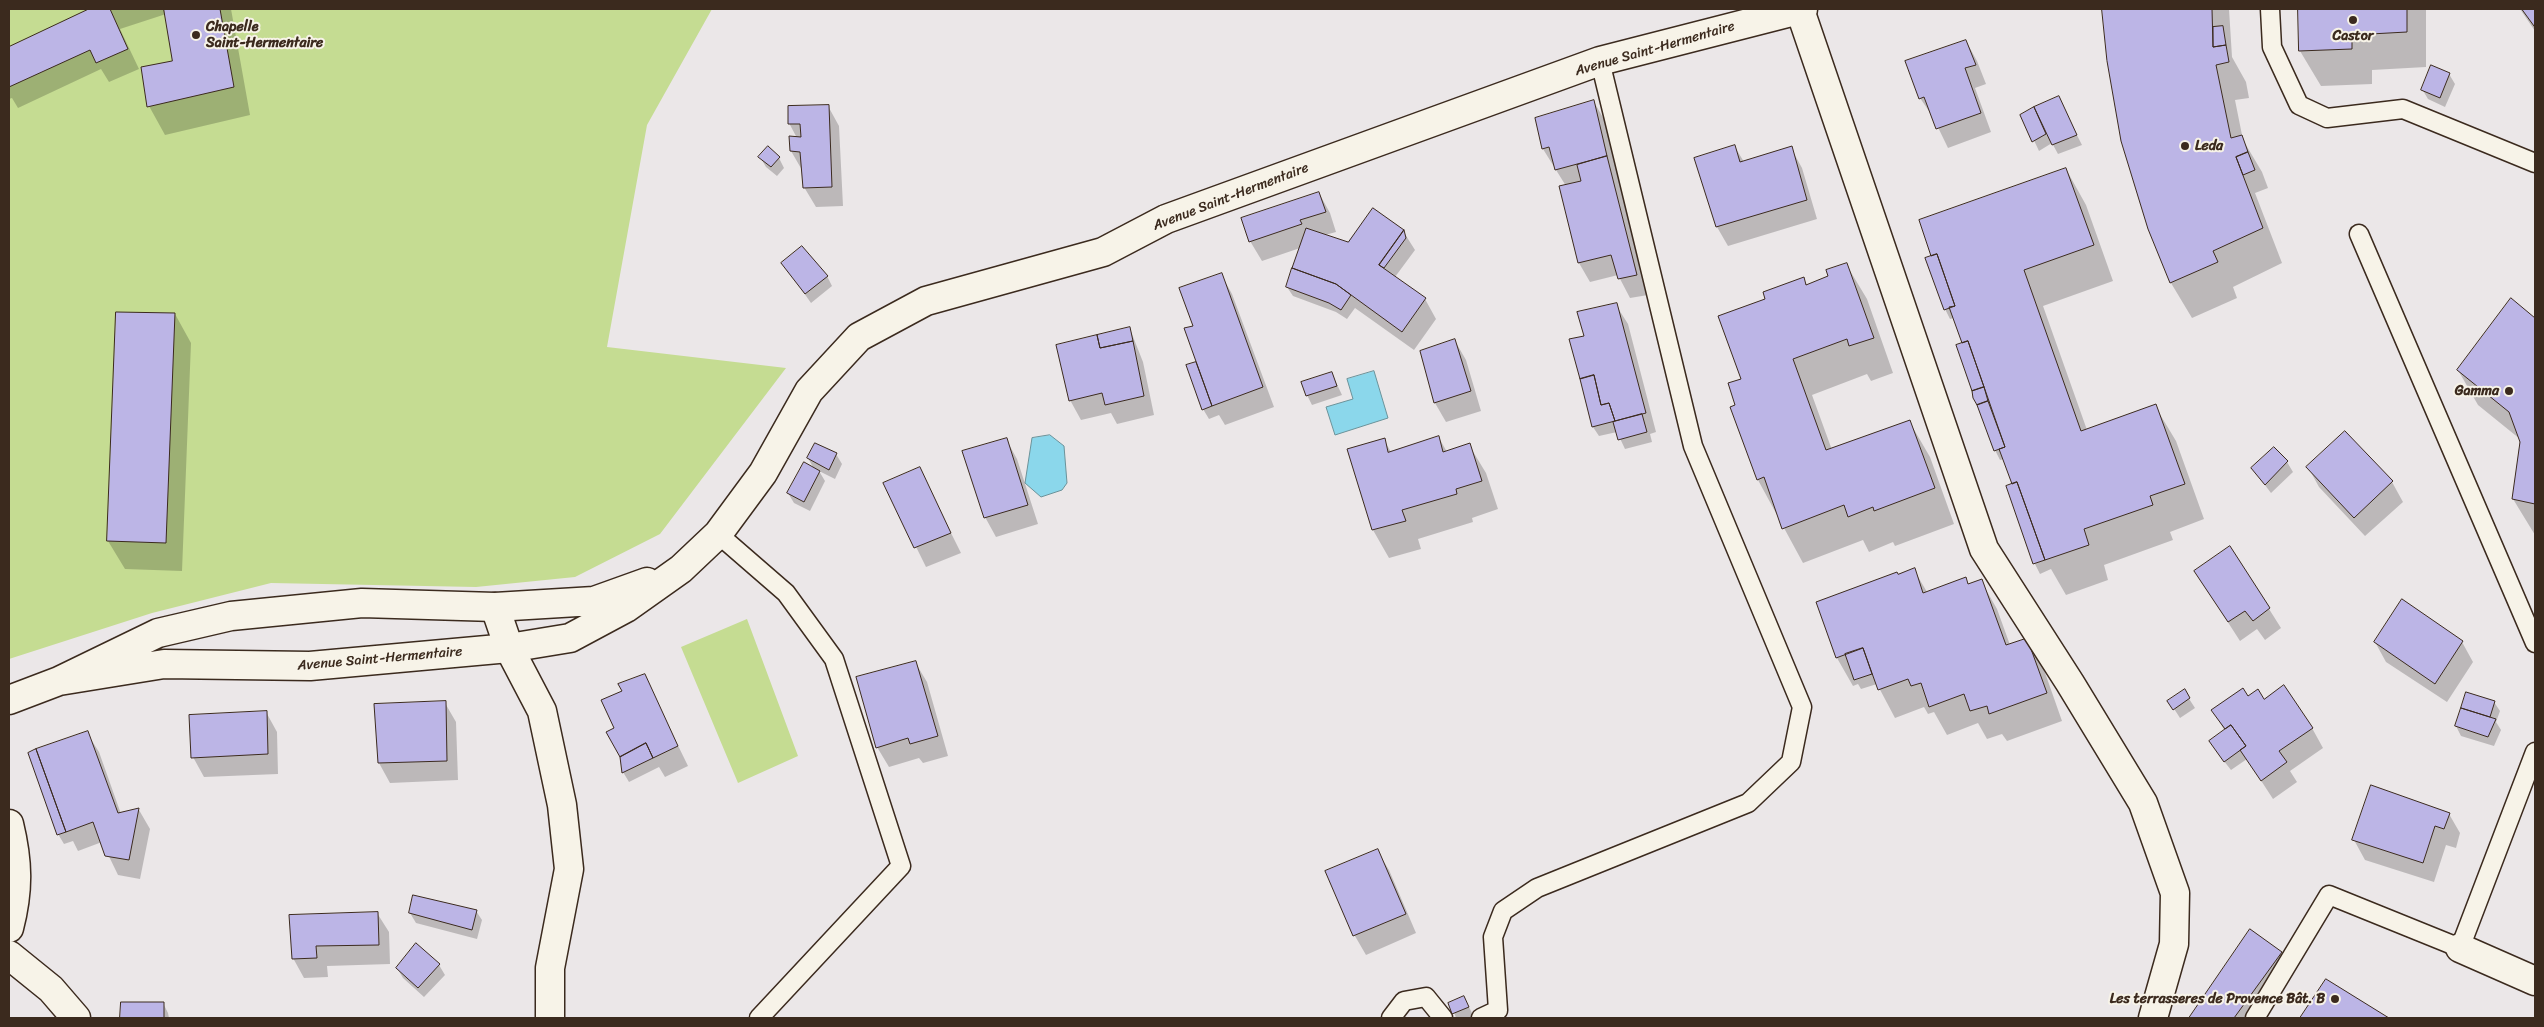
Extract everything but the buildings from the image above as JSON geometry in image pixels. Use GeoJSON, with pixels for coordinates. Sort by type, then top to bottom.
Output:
{"type":"FeatureCollection","features":[{"type":"Feature","properties":{"kind":"street","name":"Avenue Saint-Hermentaire"},"geometry":{"type":"LineString","coordinates":[[59,681],[164,664],[310,666],[509,648],[570,638],[626,608],[681,569],[718,534],[763,474],[809,391],[858,337],[926,301],[1103,252],[1166,219],[1600,61],[1802,9]]}},
{"type":"Feature","properties":{"kind":"street"},"geometry":{"type":"LineString","coordinates":[[1802,9],[1984,548],[2070,683],[2143,803],[2175,893],[2174,944],[2153,1018]]}},
{"type":"Feature","properties":{"kind":"street","name":"Avenue Saint-Hermentaire"},"geometry":{"type":"LineString","coordinates":[[9,700],[59,681],[158,633],[231,616],[362,603],[495,607],[594,601],[681,569]]}},
{"type":"Feature","properties":{"kind":"street"},"geometry":{"type":"LineString","coordinates":[[495,607],[509,648],[542,711],[562,805],[568,869],[550,968],[550,1018]]}},
{"type":"Feature","properties":{"kind":"street"},"geometry":{"type":"LineString","coordinates":[[9,824],[16,854],[16,901],[9,928]]}},
{"type":"Feature","properties":{"kind":"street"},"geometry":{"type":"LineString","coordinates":[[2460,948],[2535,981]]}},
{"type":"Feature","properties":{"kind":"street"},"geometry":{"type":"LineString","coordinates":[[9,955],[51,989],[76,1018]]}},
{"type":"Feature","properties":{"kind":"lane"},"geometry":{"type":"LineString","coordinates":[[2270,9],[2272,46],[2299,105],[2327,118],[2403,109],[2535,163]]}},
{"type":"Feature","properties":{"kind":"lane"},"geometry":{"type":"LineString","coordinates":[[1481,1018],[1499,1014],[1493,937],[1503,911],[1537,888],[1748,803],[1791,762],[1802,707],[1693,446],[1600,61]]}},
{"type":"Feature","properties":{"kind":"lane"},"geometry":{"type":"LineString","coordinates":[[2358,234],[2535,643]]}},
{"type":"Feature","properties":{"kind":"lane"},"geometry":{"type":"LineString","coordinates":[[718,534],[786,593],[834,658],[901,866],[759,1018]]}},
{"type":"Feature","properties":{"kind":"lane"},"geometry":{"type":"LineString","coordinates":[[2255,1018],[2329,895],[2460,948],[2535,752]]}},
{"type":"Feature","properties":{"kind":"lane"},"geometry":{"type":"LineString","coordinates":[[1391,1018],[1404,1001],[1426,997],[1443,1018]]}},
{"type":"Feature","properties":{"kind":"green space"},"geometry":{"type":"Polygon","coordinates":[[[9,9],[712,9],[647,125],[607,347],[786,368],[660,534],[575,577],[476,587],[271,583],[152,613],[9,659],[9,9]]]}},
{"type":"Feature","properties":{"kind":"green space"},"geometry":{"type":"Polygon","coordinates":[[[747,619],[798,756],[738,783],[681,647],[747,619]]]}},
{"type":"Feature","properties":{"kind":"water"},"geometry":{"type":"Polygon","coordinates":[[[1374,371],[1388,418],[1335,435],[1326,407],[1353,399],[1347,379],[1374,371]]]}},
{"type":"Feature","properties":{"kind":"water"},"geometry":{"type":"Polygon","coordinates":[[[1050,435],[1064,446],[1067,483],[1062,490],[1041,497],[1025,483],[1032,438],[1050,435]]]}},
{"type":"Feature","properties":{"kind":"place","name":"Castor"},"geometry":{"type":"Point","coordinates":[2353,20]}},
{"type":"Feature","properties":{"kind":"place","name":"Chapelle Saint-Hermentaire"},"geometry":{"type":"Point","coordinates":[196,35]}},
{"type":"Feature","properties":{"kind":"place","name":"Leda"},"geometry":{"type":"Point","coordinates":[2185,146]}},
{"type":"Feature","properties":{"kind":"place","name":"Gamma"},"geometry":{"type":"Point","coordinates":[2509,391]}},
{"type":"Feature","properties":{"kind":"place","name":"Les terrasseres de Provence Bât. B"},"geometry":{"type":"Point","coordinates":[2335,999]}}]}
